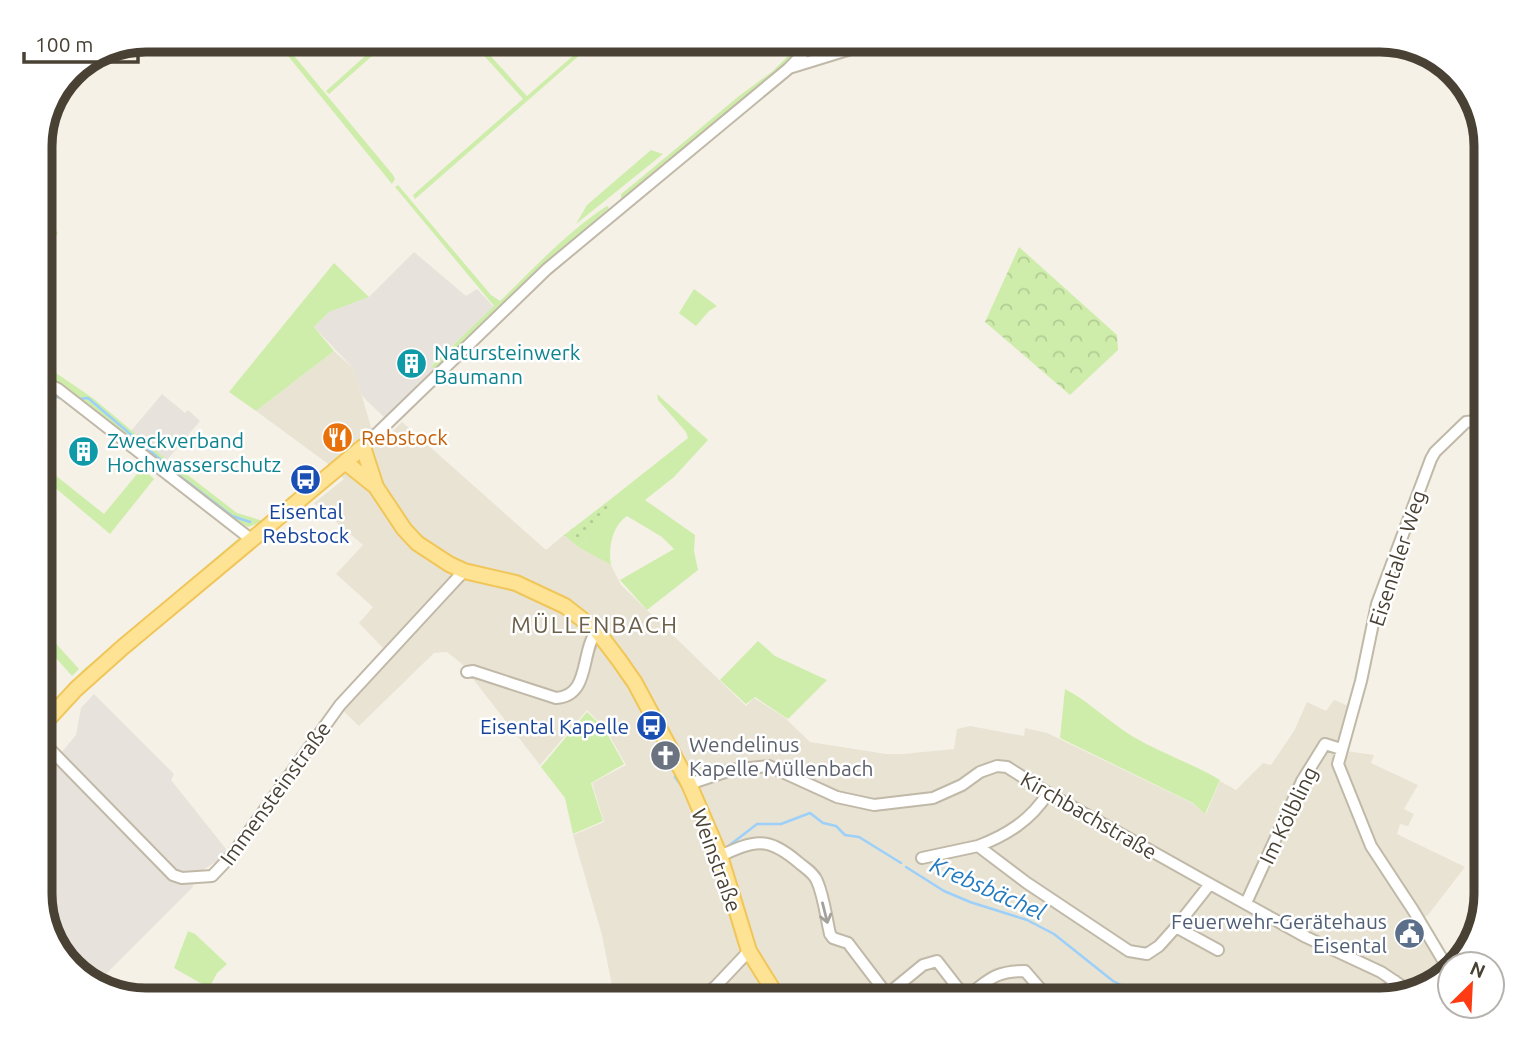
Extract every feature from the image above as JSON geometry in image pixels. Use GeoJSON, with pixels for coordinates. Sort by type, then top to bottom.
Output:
{"type":"FeatureCollection","features":[{"type":"Feature","properties":{"kind":"main road"},"geometry":{"type":"LineString","coordinates":[[53,714],[114,655],[363,447]]}},
{"type":"Feature","properties":{"kind":"main road","name":"Weinstraße"},"geometry":{"type":"LineString","coordinates":[[363,447],[376,487],[398,521],[417,543],[464,571],[530,588],[572,610],[635,682],[689,783],[720,856],[749,951],[772,988]]}},
{"type":"Feature","properties":{"kind":"main road","name":"Weinstraße"},"geometry":{"type":"LineString","coordinates":[[345,462],[376,487]]}},
{"type":"Feature","properties":{"kind":"street"},"geometry":{"type":"LineString","coordinates":[[363,447],[547,269],[804,53]]}},
{"type":"Feature","properties":{"kind":"street"},"geometry":{"type":"LineString","coordinates":[[788,69],[839,53]]}},
{"type":"Feature","properties":{"kind":"street"},"geometry":{"type":"LineString","coordinates":[[53,386],[252,540]]}},
{"type":"Feature","properties":{"kind":"street","name":"Eisentaler Weg"},"geometry":{"type":"LineString","coordinates":[[1341,749],[1367,658],[1377,604],[1431,459],[1466,422],[1474,421]]}},
{"type":"Feature","properties":{"kind":"street","name":"Immensteinstraße"},"geometry":{"type":"LineString","coordinates":[[53,752],[173,875],[182,878],[212,876],[232,855],[340,705],[464,571]]}},
{"type":"Feature","properties":{"kind":"street"},"geometry":{"type":"LineString","coordinates":[[467,672],[473,671],[556,698],[567,697],[579,684],[594,635]]}},
{"type":"Feature","properties":{"kind":"street","name":"Im Kölbling"},"geometry":{"type":"LineString","coordinates":[[1246,903],[1303,781],[1325,744],[1341,749]]}},
{"type":"Feature","properties":{"kind":"street"},"geometry":{"type":"LineString","coordinates":[[1341,749],[1338,757],[1339,771],[1371,846],[1438,950]]}},
{"type":"Feature","properties":{"kind":"street","name":"Kirchbachstraße"},"geometry":{"type":"LineString","coordinates":[[689,783],[731,770],[769,766],[837,797],[874,805],[933,798],[997,765],[1007,766],[1048,793],[1210,884],[1402,986]]}},
{"type":"Feature","properties":{"kind":"street"},"geometry":{"type":"LineString","coordinates":[[922,858],[1001,837],[1040,806],[1048,793]]}},
{"type":"Feature","properties":{"kind":"street"},"geometry":{"type":"LineString","coordinates":[[720,856],[749,843],[766,843],[785,850],[812,873],[817,881],[830,934],[848,943],[879,988]]}},
{"type":"Feature","properties":{"kind":"street"},"geometry":{"type":"LineString","coordinates":[[978,845],[1027,883],[1129,951],[1147,954],[1159,946],[1210,884]]}},
{"type":"Feature","properties":{"kind":"street"},"geometry":{"type":"LineString","coordinates":[[1176,927],[1218,950]]}},
{"type":"Feature","properties":{"kind":"street"},"geometry":{"type":"LineString","coordinates":[[714,988],[749,951]]}},
{"type":"Feature","properties":{"kind":"street"},"geometry":{"type":"LineString","coordinates":[[897,988],[923,965],[937,961],[958,988]]}},
{"type":"Feature","properties":{"kind":"street"},"geometry":{"type":"LineString","coordinates":[[979,988],[989,979],[1006,971],[1025,971],[1040,988]]}},
{"type":"Feature","properties":{"kind":"street"},"geometry":{"type":"LineString","coordinates":[[1389,988],[1395,981]]}},
{"type":"Feature","properties":{"kind":"shaded area"},"geometry":{"type":"Polygon","coordinates":[[[414,252],[466,296],[477,289],[494,307],[431,365],[436,369],[385,418],[362,396],[354,369],[314,327],[329,312],[369,297],[414,252]]]}},
{"type":"Feature","properties":{"kind":"shaded area"},"geometry":{"type":"Polygon","coordinates":[[[334,351],[354,369],[371,427],[384,440],[402,422],[546,550],[564,535],[578,547],[611,565],[621,585],[746,706],[754,698],[784,717],[810,742],[886,754],[903,754],[954,749],[957,729],[970,726],[1024,736],[1025,728],[1047,733],[1192,803],[1206,814],[1220,781],[1236,790],[1263,763],[1271,765],[1294,731],[1307,702],[1326,711],[1334,700],[1351,707],[1345,751],[1374,755],[1371,763],[1418,785],[1404,809],[1414,814],[1408,826],[1400,824],[1397,834],[1465,867],[1428,915],[1417,921],[1436,955],[1436,970],[1417,981],[1393,988],[612,988],[602,935],[573,835],[604,822],[592,783],[626,765],[605,728],[587,710],[540,765],[467,668],[447,652],[434,653],[359,726],[334,702],[383,648],[359,623],[373,607],[336,574],[363,545],[314,503],[344,479],[327,463],[256,411],[334,351]]]}},
{"type":"Feature","properties":{"kind":"shaded area"},"geometry":{"type":"Polygon","coordinates":[[[162,394],[185,413],[188,410],[200,421],[167,460],[131,431],[162,394]]]}},
{"type":"Feature","properties":{"kind":"shaded area"},"geometry":{"type":"Polygon","coordinates":[[[94,694],[174,774],[171,780],[226,849],[225,856],[198,873],[192,888],[102,978],[84,965],[65,942],[56,919],[53,901],[53,763],[76,735],[81,708],[94,694]]]}},
{"type":"Feature","properties":{"kind":"green space"},"geometry":{"type":"Polygon","coordinates":[[[286,53],[292,53],[393,175],[395,179],[392,184],[286,53]]]}},
{"type":"Feature","properties":{"kind":"green space"},"geometry":{"type":"Polygon","coordinates":[[[368,53],[375,53],[329,94],[326,91],[368,53]]]}},
{"type":"Feature","properties":{"kind":"green space"},"geometry":{"type":"Polygon","coordinates":[[[482,53],[488,53],[527,96],[576,53],[582,53],[415,199],[413,195],[523,99],[482,53]]]}},
{"type":"Feature","properties":{"kind":"green space"},"geometry":{"type":"Polygon","coordinates":[[[791,53],[797,53],[775,75],[621,198],[621,194],[773,71],[791,53]]]}},
{"type":"Feature","properties":{"kind":"green space"},"geometry":{"type":"Polygon","coordinates":[[[651,150],[663,154],[576,224],[587,205],[651,150]]]}},
{"type":"Feature","properties":{"kind":"green space"},"geometry":{"type":"Polygon","coordinates":[[[398,185],[491,295],[500,301],[565,239],[592,216],[607,206],[609,208],[436,369],[431,366],[494,306],[395,187],[398,185]]]}},
{"type":"Feature","properties":{"kind":"green space"},"geometry":{"type":"Polygon","coordinates":[[[53,227],[58,233],[53,240],[53,227]]]}},
{"type":"Feature","properties":{"kind":"green space"},"geometry":{"type":"Polygon","coordinates":[[[1019,247],[1117,335],[1118,350],[1070,395],[985,322],[1019,247]]]}},
{"type":"Feature","properties":{"kind":"green space"},"geometry":{"type":"Polygon","coordinates":[[[334,263],[369,297],[329,312],[314,327],[334,351],[256,411],[229,392],[334,263]]]}},
{"type":"Feature","properties":{"kind":"green space"},"geometry":{"type":"Polygon","coordinates":[[[694,289],[717,306],[696,326],[679,313],[694,289]]]}},
{"type":"Feature","properties":{"kind":"green space"},"geometry":{"type":"Polygon","coordinates":[[[53,371],[94,399],[167,460],[163,464],[53,386],[53,371]]]}},
{"type":"Feature","properties":{"kind":"green space"},"geometry":{"type":"Polygon","coordinates":[[[657,394],[708,440],[674,477],[645,500],[695,535],[694,551],[698,570],[647,610],[620,580],[674,549],[662,537],[627,516],[618,525],[612,538],[611,565],[578,547],[613,510],[607,502],[688,438],[686,432],[658,400],[657,394]]]}},
{"type":"Feature","properties":{"kind":"green space"},"geometry":{"type":"Polygon","coordinates":[[[172,463],[237,513],[263,521],[249,527],[234,522],[168,469],[172,463]]]}},
{"type":"Feature","properties":{"kind":"green space"},"geometry":{"type":"Polygon","coordinates":[[[142,468],[154,479],[110,534],[53,486],[53,473],[104,514],[142,468]]]}},
{"type":"Feature","properties":{"kind":"green space"},"geometry":{"type":"Polygon","coordinates":[[[607,502],[614,510],[578,547],[564,535],[607,502]]]}},
{"type":"Feature","properties":{"kind":"green space"},"geometry":{"type":"Polygon","coordinates":[[[239,538],[243,539],[53,709],[53,702],[83,670],[239,538]]]}},
{"type":"Feature","properties":{"kind":"green space"},"geometry":{"type":"Polygon","coordinates":[[[53,640],[79,669],[72,676],[53,655],[53,640]]]}},
{"type":"Feature","properties":{"kind":"green space"},"geometry":{"type":"Polygon","coordinates":[[[758,641],[775,656],[827,680],[788,719],[755,697],[746,704],[720,680],[758,641]]]}},
{"type":"Feature","properties":{"kind":"green space"},"geometry":{"type":"Polygon","coordinates":[[[1065,689],[1132,736],[1220,780],[1205,814],[1193,803],[1060,738],[1065,689]]]}},
{"type":"Feature","properties":{"kind":"green space"},"geometry":{"type":"Polygon","coordinates":[[[587,712],[604,728],[624,764],[591,783],[603,821],[573,834],[565,798],[541,767],[587,712]]]}},
{"type":"Feature","properties":{"kind":"green space"},"geometry":{"type":"Polygon","coordinates":[[[188,931],[195,934],[227,964],[217,973],[209,988],[174,968],[188,931]]]}},
{"type":"Feature","properties":{"kind":"waterway"},"geometry":{"type":"LineString","coordinates":[[53,396],[60,398]]}},
{"type":"Feature","properties":{"kind":"waterway"},"geometry":{"type":"LineString","coordinates":[[79,399],[88,398],[162,461]]}},
{"type":"Feature","properties":{"kind":"waterway"},"geometry":{"type":"LineString","coordinates":[[172,470],[232,516],[250,522]]}},
{"type":"Feature","properties":{"kind":"waterway","name":"Krebsbächel"},"geometry":{"type":"LineString","coordinates":[[580,626],[591,636]]}},
{"type":"Feature","properties":{"kind":"waterway","name":"Krebsbächel"},"geometry":{"type":"LineString","coordinates":[[627,683],[658,743],[661,766],[670,770]]}},
{"type":"Feature","properties":{"kind":"waterway","name":"Krebsbächel"},"geometry":{"type":"LineString","coordinates":[[675,777],[683,788]]}},
{"type":"Feature","properties":{"kind":"waterway","name":"Krebsbächel"},"geometry":{"type":"LineString","coordinates":[[726,848],[757,824],[781,824],[810,813],[823,823],[836,826],[845,835],[859,837],[901,863]]}},
{"type":"Feature","properties":{"kind":"waterway","name":"Krebsbächel"},"geometry":{"type":"LineString","coordinates":[[906,867],[944,891],[1027,920],[1054,934],[1113,981],[1127,988]]}},
{"type":"Feature","properties":{"kind":"place","name":"Natursteinwerk Baumann"},"geometry":{"type":"Point","coordinates":[411,364]}},
{"type":"Feature","properties":{"kind":"place","name":"Rebstock"},"geometry":{"type":"Point","coordinates":[338,437]}},
{"type":"Feature","properties":{"kind":"place","name":"Zweckverband Hochwasserschutz"},"geometry":{"type":"Point","coordinates":[84,452]}},
{"type":"Feature","properties":{"kind":"place","name":"Eisental Rebstock"},"geometry":{"type":"Point","coordinates":[306,479]}},
{"type":"Feature","properties":{"kind":"place","name":"Eisental Kapelle"},"geometry":{"type":"Point","coordinates":[652,726]}},
{"type":"Feature","properties":{"kind":"place","name":"Wendelinus Kapelle Müllenbach"},"geometry":{"type":"Point","coordinates":[666,756]}},
{"type":"Feature","properties":{"kind":"place","name":"Feuerwehr-Gerätehaus Eisental"},"geometry":{"type":"Point","coordinates":[1410,933]}},
{"type":"Feature","properties":{"kind":"district","name":"MÜLLENBACH"},"geometry":{"type":"Point","coordinates":[595,624]}}]}
